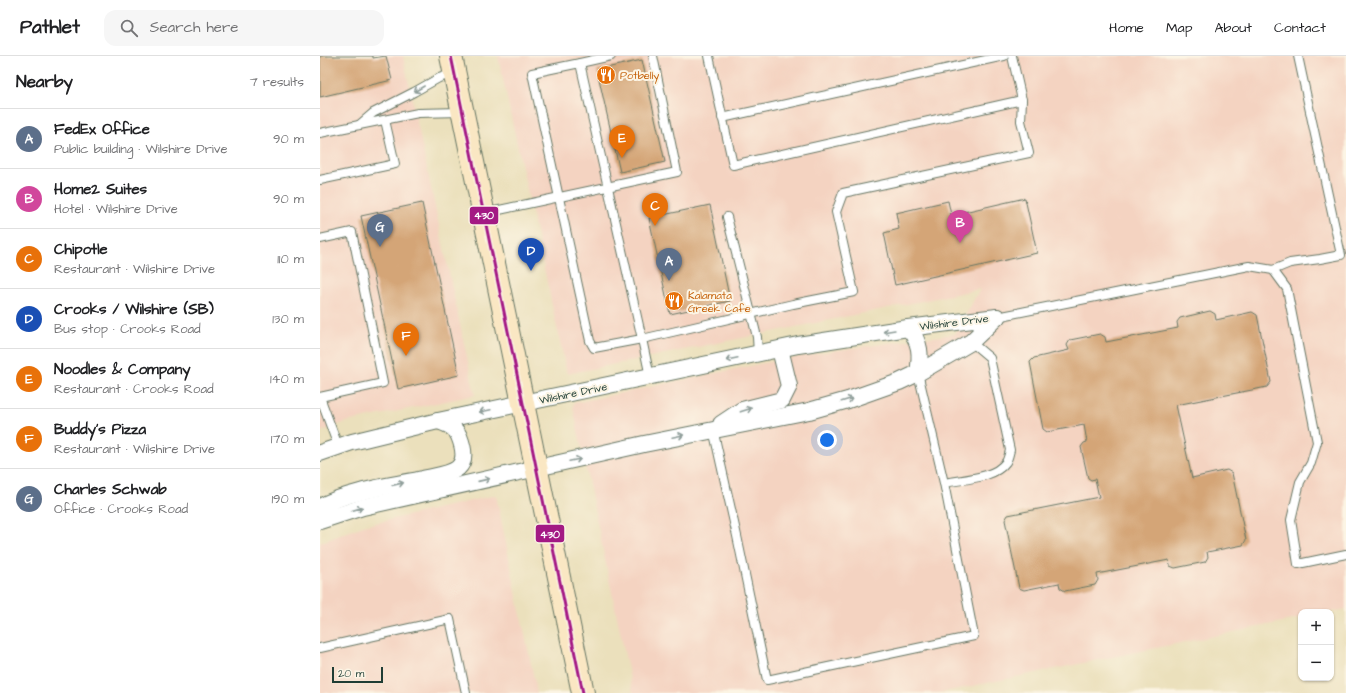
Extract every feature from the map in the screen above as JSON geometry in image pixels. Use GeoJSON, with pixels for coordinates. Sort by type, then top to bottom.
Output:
{"type":"FeatureCollection","features":[{"type":"Feature","properties":{"kind":"main road"},"geometry":{"type":"LineString","coordinates":[[453,64],[583,693]]}},
{"type":"Feature","properties":{"kind":"street","name":"Wilshire Drive"},"geometry":{"type":"LineString","coordinates":[[320,453],[338,446],[438,421],[780,349],[908,328],[998,317]]}},
{"type":"Feature","properties":{"kind":"street","name":"Wilshire Drive"},"geometry":{"type":"LineString","coordinates":[[320,521],[363,507],[713,429],[809,411],[848,400],[899,382],[918,373],[970,342],[998,317]]}},
{"type":"Feature","properties":{"kind":"street","name":"Wilshire Drive"},"geometry":{"type":"LineString","coordinates":[[908,328],[916,337],[921,357],[918,373]]}},
{"type":"Feature","properties":{"kind":"street","name":"Wilshire Drive"},"geometry":{"type":"LineString","coordinates":[[713,429],[742,410],[782,400],[789,386],[780,349]]}},
{"type":"Feature","properties":{"kind":"street"},"geometry":{"type":"LineString","coordinates":[[320,507],[348,496],[440,475],[457,469],[463,458],[463,446],[461,440],[458,433],[453,428],[438,421]]}},
{"type":"Feature","properties":{"kind":"lane"},"geometry":{"type":"LineString","coordinates":[[611,56],[532,73],[590,341],[594,348],[642,339],[793,304],[854,292],[836,212],[843,192],[1029,152],[1021,121],[1022,100],[1012,56]]}},
{"type":"Feature","properties":{"kind":"lane"},"geometry":{"type":"LineString","coordinates":[[484,213],[608,188],[677,172],[653,56]]}},
{"type":"Feature","properties":{"kind":"lane"},"geometry":{"type":"LineString","coordinates":[[709,56],[733,165],[1022,100]]}},
{"type":"Feature","properties":{"kind":"lane"},"geometry":{"type":"LineString","coordinates":[[722,118],[1004,56]]}},
{"type":"Feature","properties":{"kind":"lane"},"geometry":{"type":"LineString","coordinates":[[998,317],[1249,266],[1273,270],[1290,263],[1340,255],[1298,56]]}},
{"type":"Feature","properties":{"kind":"lane"},"geometry":{"type":"LineString","coordinates":[[580,63],[650,377]]}},
{"type":"Feature","properties":{"kind":"lane"},"geometry":{"type":"LineString","coordinates":[[359,125],[373,113],[439,78],[453,64]]}},
{"type":"Feature","properties":{"kind":"lane"},"geometry":{"type":"LineString","coordinates":[[320,133],[418,113],[463,112]]}},
{"type":"Feature","properties":{"kind":"lane"},"geometry":{"type":"LineString","coordinates":[[320,180],[394,164],[385,120]]}},
{"type":"Feature","properties":{"kind":"lane"},"geometry":{"type":"LineString","coordinates":[[728,217],[756,337],[758,354]]}},
{"type":"Feature","properties":{"kind":"lane"},"geometry":{"type":"LineString","coordinates":[[320,239],[352,232],[383,383],[320,397],[338,446]]}},
{"type":"Feature","properties":{"kind":"lane"},"geometry":{"type":"LineString","coordinates":[[1273,270],[1287,289],[1317,442],[1311,463],[1300,482],[1291,520],[1298,564],[1346,554]]}},
{"type":"Feature","properties":{"kind":"lane"},"geometry":{"type":"LineString","coordinates":[[944,483],[989,474],[998,469],[1007,461],[1010,450],[990,358],[970,342]]}},
{"type":"Feature","properties":{"kind":"lane"},"geometry":{"type":"LineString","coordinates":[[713,429],[737,536],[766,680],[974,636],[944,483],[918,373]]}},
{"type":"Feature","properties":{"kind":"lane"},"geometry":{"type":"LineString","coordinates":[[320,648],[450,619],[466,693]]}},
{"type":"Feature","properties":{"kind":"shaded area"},"geometry":{"type":"Polygon","coordinates":[[[320,56],[403,56],[475,395],[346,422],[320,432],[320,56]]]}},
{"type":"Feature","properties":{"kind":"shaded area"},"geometry":{"type":"Polygon","coordinates":[[[498,56],[1346,56],[1346,609],[1334,611],[1334,609],[1298,609],[1298,619],[939,693],[633,693],[573,407],[574,403],[759,364],[831,351],[955,334],[980,289],[567,374],[498,56]]]}},
{"type":"Feature","properties":{"kind":"shaded area"},"geometry":{"type":"Polygon","coordinates":[[[496,495],[537,693],[320,693],[320,543],[363,526],[496,495]]]}},
{"type":"Feature","properties":{"kind":"building"},"geometry":{"type":"Polygon","coordinates":[[[320,56],[373,56],[373,58],[386,56],[392,80],[320,97],[320,56]]]}},
{"type":"Feature","properties":{"kind":"building"},"geometry":{"type":"Polygon","coordinates":[[[642,60],[665,162],[620,172],[597,70],[642,60]]]}},
{"type":"Feature","properties":{"kind":"building"},"geometry":{"type":"Polygon","coordinates":[[[1025,198],[1037,253],[895,285],[884,233],[899,229],[896,213],[948,201],[951,215],[1025,198]]]}},
{"type":"Feature","properties":{"kind":"building"},"geometry":{"type":"Polygon","coordinates":[[[422,203],[459,375],[398,389],[361,216],[422,203]]]}},
{"type":"Feature","properties":{"kind":"building"},"geometry":{"type":"Polygon","coordinates":[[[710,205],[730,301],[670,314],[649,218],[710,205]]]}},
{"type":"Feature","properties":{"kind":"building"},"geometry":{"type":"Polygon","coordinates":[[[1210,311],[1215,314],[1216,320],[1252,312],[1257,315],[1271,382],[1267,387],[1176,405],[1192,478],[1227,470],[1232,473],[1246,540],[1243,545],[1207,552],[1208,557],[1205,562],[1175,568],[1170,566],[1169,560],[1097,574],[1098,580],[1095,585],[1065,591],[1060,588],[1059,583],[1024,590],[1019,588],[1005,520],[1008,515],[1099,497],[1095,479],[1091,480],[1088,478],[1081,447],[1087,442],[1084,425],[1047,432],[1043,429],[1030,362],[1034,358],[1069,350],[1067,345],[1070,340],[1100,334],[1105,337],[1106,342],[1178,328],[1177,322],[1180,318],[1210,311]]]}},
{"type":"Feature","properties":{"kind":"transit line","name":"430"},"geometry":{"type":"LineString","coordinates":[[451,56],[583,693]]}},
{"type":"Feature","properties":{"kind":"place","name":"Potbelly"},"geometry":{"type":"Point","coordinates":[606,75]}},
{"type":"Feature","properties":{"kind":"place","name":"Noodles & Company"},"geometry":{"type":"Point","coordinates":[622,158]}},
{"type":"Feature","properties":{"kind":"place","name":"Chipotle"},"geometry":{"type":"Point","coordinates":[655,226]}},
{"type":"Feature","properties":{"kind":"place","name":"Home2 Suites"},"geometry":{"type":"Point","coordinates":[960,243]}},
{"type":"Feature","properties":{"kind":"place","name":"Charles Schwab"},"geometry":{"type":"Point","coordinates":[380,247]}},
{"type":"Feature","properties":{"kind":"place","name":"Crooks / Wilshire (SB)"},"geometry":{"type":"Point","coordinates":[531,271]}},
{"type":"Feature","properties":{"kind":"place","name":"FedEx Office"},"geometry":{"type":"Point","coordinates":[669,281]}},
{"type":"Feature","properties":{"kind":"place","name":"Kalamata Greek Cafe"},"geometry":{"type":"Point","coordinates":[674,301]}},
{"type":"Feature","properties":{"kind":"place","name":"Buddy's Pizza"},"geometry":{"type":"Point","coordinates":[406,356]}}]}
